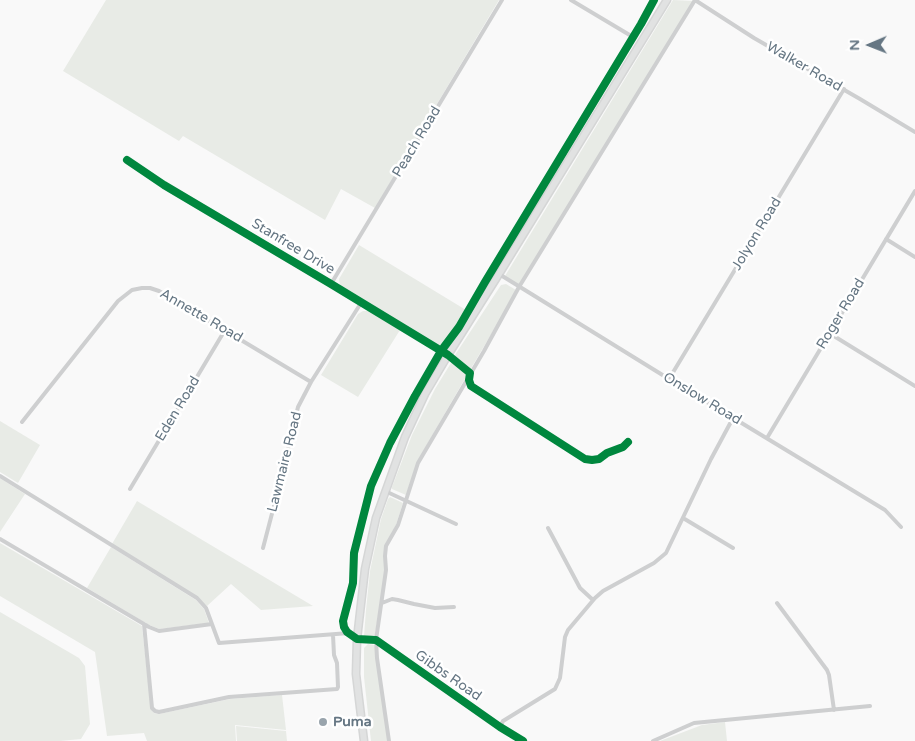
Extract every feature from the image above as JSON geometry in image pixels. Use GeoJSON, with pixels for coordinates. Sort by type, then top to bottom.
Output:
{"type":"FeatureCollection","features":[{"type":"Feature","properties":{"kind":"highway"},"geometry":{"type":"LineString","coordinates":[[364,741],[356,674],[357,639],[365,569],[376,518],[404,437],[425,394],[448,355],[667,0]]}},
{"type":"Feature","properties":{"kind":"street","name":"Peach Road"},"geometry":{"type":"LineString","coordinates":[[331,284],[502,0]]}},
{"type":"Feature","properties":{"kind":"street"},"geometry":{"type":"LineString","coordinates":[[572,0],[633,37]]}},
{"type":"Feature","properties":{"kind":"street"},"geometry":{"type":"LineString","coordinates":[[376,640],[357,639],[344,627],[344,618],[353,583],[354,553],[371,486],[394,435],[415,396],[441,352],[459,327],[654,0]]}},
{"type":"Feature","properties":{"kind":"street"},"geometry":{"type":"LineString","coordinates":[[389,741],[376,640],[386,570],[386,546],[398,524],[418,463],[519,286],[695,0]]}},
{"type":"Feature","properties":{"kind":"street","name":"Walker Road"},"geometry":{"type":"LineString","coordinates":[[695,0],[758,40],[915,132]]}},
{"type":"Feature","properties":{"kind":"street","name":"Jolyon Road"},"geometry":{"type":"LineString","coordinates":[[669,380],[844,89]]}},
{"type":"Feature","properties":{"kind":"street","name":"Stanfree Drive"},"geometry":{"type":"LineString","coordinates":[[126,160],[164,185],[448,355],[470,373]]}},
{"type":"Feature","properties":{"kind":"street","name":"Roger Road"},"geometry":{"type":"LineString","coordinates":[[767,438],[915,191]]}},
{"type":"Feature","properties":{"kind":"street"},"geometry":{"type":"LineString","coordinates":[[532,205],[535,215]]}},
{"type":"Feature","properties":{"kind":"street"},"geometry":{"type":"LineString","coordinates":[[886,239],[915,257]]}},
{"type":"Feature","properties":{"kind":"street","name":"Onslow Road"},"geometry":{"type":"LineString","coordinates":[[499,274],[669,380],[886,510],[901,527]]}},
{"type":"Feature","properties":{"kind":"street"},"geometry":{"type":"LineString","coordinates":[[485,282],[492,286]]}},
{"type":"Feature","properties":{"kind":"street","name":"Annette Road"},"geometry":{"type":"LineString","coordinates":[[22,422],[118,301],[132,290],[150,288],[159,291],[311,382]]}},
{"type":"Feature","properties":{"kind":"street"},"geometry":{"type":"LineString","coordinates":[[477,295],[483,300]]}},
{"type":"Feature","properties":{"kind":"street","name":"Lawmaire Road"},"geometry":{"type":"LineString","coordinates":[[263,548],[301,400],[361,303]]}},
{"type":"Feature","properties":{"kind":"street","name":"Eden Road"},"geometry":{"type":"LineString","coordinates":[[130,489],[225,330]]}},
{"type":"Feature","properties":{"kind":"street"},"geometry":{"type":"LineString","coordinates":[[829,334],[915,386]]}},
{"type":"Feature","properties":{"kind":"street"},"geometry":{"type":"LineString","coordinates":[[470,373],[469,380],[471,386],[585,459],[599,459],[628,442]]}},
{"type":"Feature","properties":{"kind":"street"},"geometry":{"type":"LineString","coordinates":[[500,727],[503,721],[555,689],[560,678],[565,637],[568,630],[593,600],[603,591],[661,559],[666,553],[733,418]]}},
{"type":"Feature","properties":{"kind":"street"},"geometry":{"type":"LineString","coordinates":[[0,476],[197,598],[206,608],[219,644],[349,633]]}},
{"type":"Feature","properties":{"kind":"street"},"geometry":{"type":"LineString","coordinates":[[386,491],[456,524]]}},
{"type":"Feature","properties":{"kind":"street"},"geometry":{"type":"LineString","coordinates":[[683,518],[733,548]]}},
{"type":"Feature","properties":{"kind":"street"},"geometry":{"type":"LineString","coordinates":[[548,528],[580,588],[593,600]]}},
{"type":"Feature","properties":{"kind":"street"},"geometry":{"type":"LineString","coordinates":[[0,539],[159,631],[212,624]]}},
{"type":"Feature","properties":{"kind":"street"},"geometry":{"type":"LineString","coordinates":[[382,603],[398,600],[436,608],[454,607]]}},
{"type":"Feature","properties":{"kind":"street"},"geometry":{"type":"LineString","coordinates":[[777,603],[827,670],[834,710]]}},
{"type":"Feature","properties":{"kind":"street"},"geometry":{"type":"LineString","coordinates":[[144,624],[152,708],[159,712],[229,697],[337,689],[337,663],[334,655],[333,635]]}},
{"type":"Feature","properties":{"kind":"street","name":"Gibbs Road"},"geometry":{"type":"LineString","coordinates":[[376,640],[523,741]]}},
{"type":"Feature","properties":{"kind":"street"},"geometry":{"type":"LineString","coordinates":[[653,741],[694,724],[870,706]]}},
{"type":"Feature","properties":{"kind":"shaded area"},"geometry":{"type":"Polygon","coordinates":[[[106,0],[499,0],[375,208],[341,189],[325,220],[183,136],[179,141],[63,71],[106,0]]]}},
{"type":"Feature","properties":{"kind":"shaded area"},"geometry":{"type":"Polygon","coordinates":[[[673,0],[694,1],[519,285],[505,276],[673,0]]]}},
{"type":"Feature","properties":{"kind":"shaded area"},"geometry":{"type":"Polygon","coordinates":[[[359,245],[466,310],[442,346],[438,347],[344,290],[340,285],[339,279],[359,245]]]}},
{"type":"Feature","properties":{"kind":"shaded area"},"geometry":{"type":"Polygon","coordinates":[[[506,284],[516,290],[470,370],[456,359],[455,355],[501,285],[506,284]]]}},
{"type":"Feature","properties":{"kind":"shaded area"},"geometry":{"type":"Polygon","coordinates":[[[363,311],[369,311],[400,330],[358,397],[321,375],[358,314],[363,311]]]}},
{"type":"Feature","properties":{"kind":"shaded area"},"geometry":{"type":"Polygon","coordinates":[[[451,363],[464,370],[467,375],[417,462],[406,495],[392,489],[392,487],[412,435],[435,389],[451,363]]]}},
{"type":"Feature","properties":{"kind":"shaded area"},"geometry":{"type":"Polygon","coordinates":[[[0,421],[40,445],[18,483],[0,472],[0,421]]]}},
{"type":"Feature","properties":{"kind":"shaded area"},"geometry":{"type":"Polygon","coordinates":[[[0,478],[25,494],[0,532],[0,478]]]}},
{"type":"Feature","properties":{"kind":"shaded area"},"geometry":{"type":"Polygon","coordinates":[[[390,497],[403,503],[396,525],[385,545],[385,570],[375,635],[367,637],[364,636],[370,571],[381,519],[390,497]]]}},
{"type":"Feature","properties":{"kind":"shaded area"},"geometry":{"type":"Polygon","coordinates":[[[137,501],[313,606],[261,610],[231,584],[207,606],[112,544],[137,501]]]}},
{"type":"Feature","properties":{"kind":"shaded area"},"geometry":{"type":"Polygon","coordinates":[[[0,543],[142,626],[151,709],[154,713],[159,714],[230,699],[282,695],[286,730],[235,725],[236,741],[147,741],[144,733],[107,736],[95,652],[0,596],[0,543]]]}},
{"type":"Feature","properties":{"kind":"shaded area"},"geometry":{"type":"Polygon","coordinates":[[[111,547],[196,600],[204,609],[209,623],[159,629],[87,588],[111,547]]]}},
{"type":"Feature","properties":{"kind":"shaded area"},"geometry":{"type":"Polygon","coordinates":[[[0,612],[79,658],[85,666],[90,724],[81,739],[0,741],[0,612]]]}},
{"type":"Feature","properties":{"kind":"shaded area"},"geometry":{"type":"Polygon","coordinates":[[[368,644],[375,647],[388,741],[371,741],[364,677],[364,648],[368,644]]]}},
{"type":"Feature","properties":{"kind":"shaded area"},"geometry":{"type":"Polygon","coordinates":[[[725,722],[727,741],[660,741],[702,725],[725,722]]]}},
{"type":"Feature","properties":{"kind":"shaded area"},"geometry":{"type":"Polygon","coordinates":[[[236,726],[286,731],[287,741],[237,741],[236,726]]]}},
{"type":"Feature","properties":{"kind":"cycle path"},"geometry":{"type":"LineString","coordinates":[[523,741],[376,640],[357,639],[347,632],[343,621],[353,583],[354,553],[371,486],[390,443],[415,396],[441,351],[459,327],[654,0]]}},
{"type":"Feature","properties":{"kind":"cycle path"},"geometry":{"type":"LineString","coordinates":[[127,160],[164,185],[448,355],[470,373],[469,380],[471,386],[585,459],[599,459],[607,453],[623,447],[628,442]]}},
{"type":"Feature","properties":{"kind":"place","name":"Puma"},"geometry":{"type":"Point","coordinates":[323,722]}}]}
